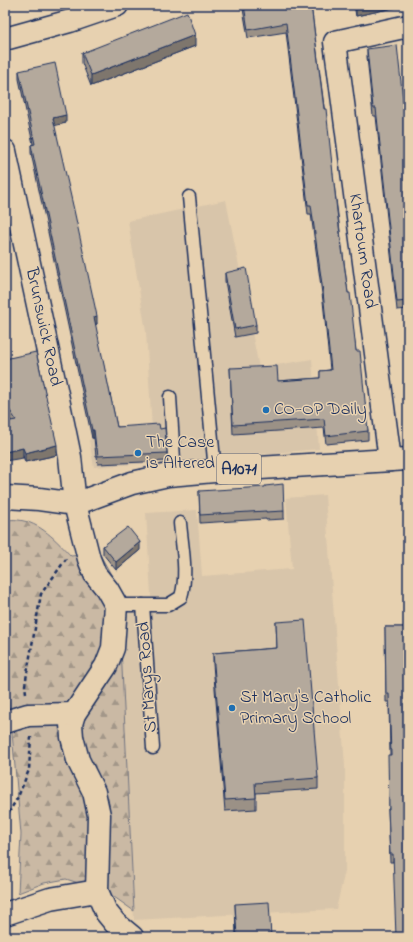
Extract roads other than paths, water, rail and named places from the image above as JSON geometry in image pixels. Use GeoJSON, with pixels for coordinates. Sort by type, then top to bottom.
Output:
{"type":"FeatureCollection","features":[{"type":"Feature","properties":{"kind":"street"},"geometry":{"type":"LineString","coordinates":[[5,39],[70,22],[117,5]]}},
{"type":"Feature","properties":{"kind":"street","name":"Khartoum Road"},"geometry":{"type":"LineString","coordinates":[[399,459],[335,42],[408,26]]}},
{"type":"Feature","properties":{"kind":"street","name":"Brunswick Road"},"geometry":{"type":"LineString","coordinates":[[5,151],[12,217],[70,457],[75,504]]}},
{"type":"Feature","properties":{"kind":"street","name":"A1071"},"geometry":{"type":"LineString","coordinates":[[5,497],[38,499],[75,504],[132,483],[175,475],[214,471],[399,459]]}},
{"type":"Feature","properties":{"kind":"street","name":"St Marys Road"},"geometry":{"type":"LineString","coordinates":[[75,504],[89,558],[95,574],[107,589],[116,605],[113,648],[106,666],[74,714],[71,724],[72,737],[78,760],[94,792],[98,815],[97,891],[106,912],[115,923],[132,937]]}},
{"type":"Feature","properties":{"kind":"street"},"geometry":{"type":"LineString","coordinates":[[5,722],[28,715],[74,714]]}},
{"type":"Feature","properties":{"kind":"street"},"geometry":{"type":"LineString","coordinates":[[5,914],[50,899],[97,891]]}},
{"type":"Feature","properties":{"kind":"lane"},"geometry":{"type":"LineString","coordinates":[[189,197],[214,471]]}},
{"type":"Feature","properties":{"kind":"lane"},"geometry":{"type":"LineString","coordinates":[[170,397],[175,475]]}},
{"type":"Feature","properties":{"kind":"lane","name":"St Marys Road"},"geometry":{"type":"LineString","coordinates":[[116,605],[168,605],[182,597],[184,586],[184,565],[180,523]]}},
{"type":"Feature","properties":{"kind":"lane","name":"St Marys Road"},"geometry":{"type":"LineString","coordinates":[[143,605],[153,748]]}},
{"type":"Feature","properties":{"kind":"place","name":"CO-OP Daily"},"geometry":{"type":"Point","coordinates":[266,410]}},
{"type":"Feature","properties":{"kind":"place","name":"The Case is Altered"},"geometry":{"type":"Point","coordinates":[138,453]}},
{"type":"Feature","properties":{"kind":"place","name":"St Mary's Catholic Primary School"},"geometry":{"type":"Point","coordinates":[232,708]}}]}
